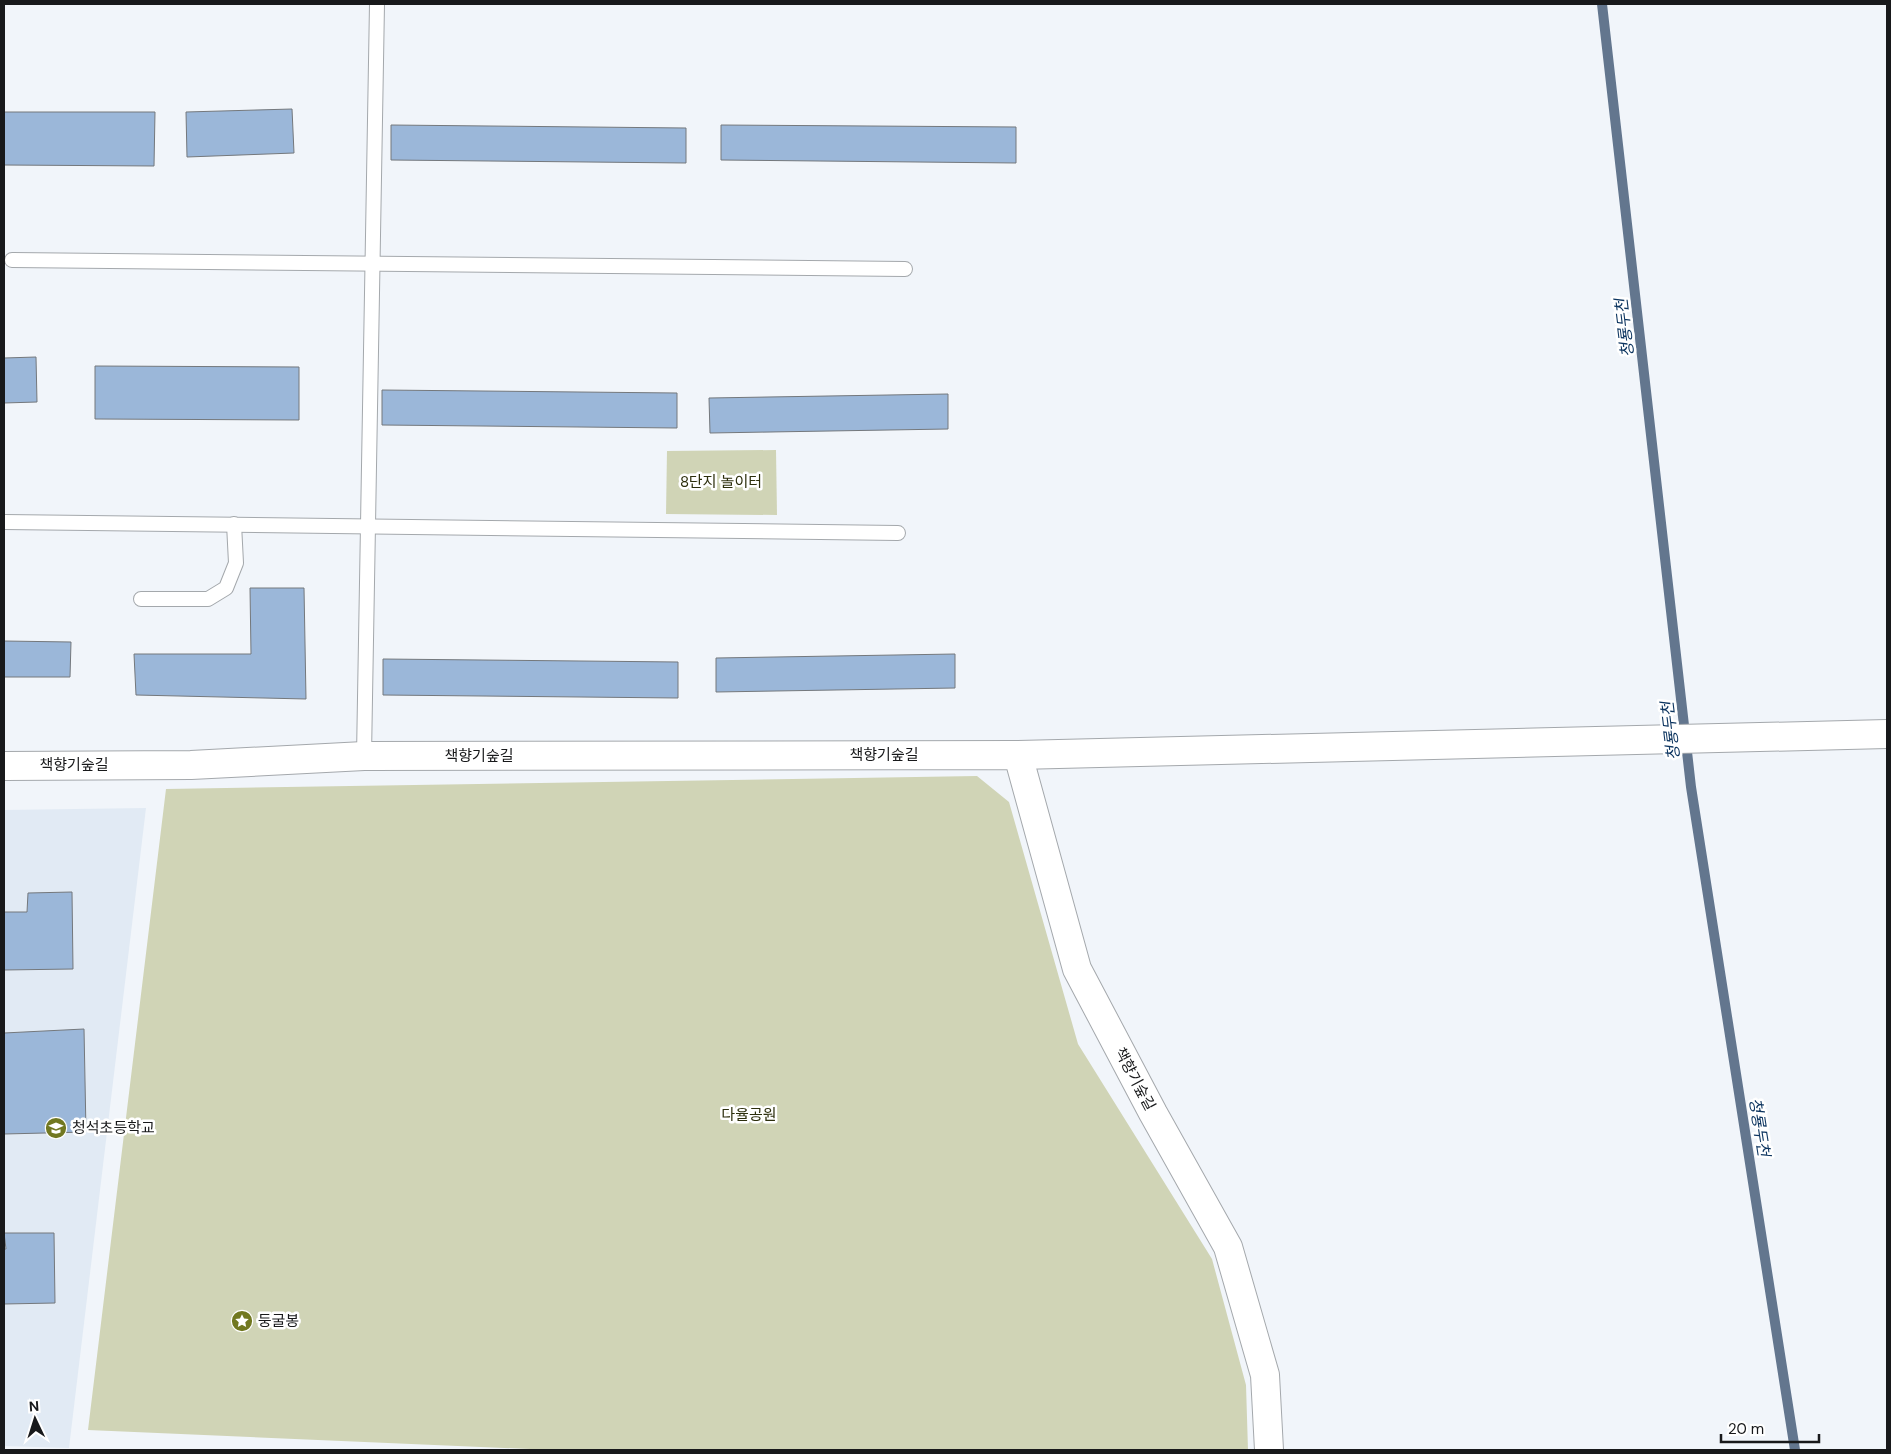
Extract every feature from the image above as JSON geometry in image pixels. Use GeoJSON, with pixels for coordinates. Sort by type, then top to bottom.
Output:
{"type":"FeatureCollection","features":[{"type":"Feature","properties":{"kind":"street"},"geometry":{"type":"LineString","coordinates":[[1018,755],[1887,734]]}},
{"type":"Feature","properties":{"kind":"street","name":"책향기숲길"},"geometry":{"type":"LineString","coordinates":[[4,766],[191,765],[364,756],[1018,755],[1077,969],[1153,1113],[1228,1247],[1265,1375],[1269,1450]]}},
{"type":"Feature","properties":{"kind":"lane"},"geometry":{"type":"LineString","coordinates":[[364,756],[377,4]]}},
{"type":"Feature","properties":{"kind":"lane"},"geometry":{"type":"LineString","coordinates":[[12,260],[905,269]]}},
{"type":"Feature","properties":{"kind":"lane"},"geometry":{"type":"LineString","coordinates":[[4,522],[898,533]]}},
{"type":"Feature","properties":{"kind":"lane"},"geometry":{"type":"LineString","coordinates":[[141,599],[208,599],[226,588],[236,563],[234,524]]}},
{"type":"Feature","properties":{"kind":"shaded area","name":"청석초등학교"},"geometry":{"type":"Polygon","coordinates":[[[146,808],[69,1448],[4,1446],[4,810],[146,808]]]}},
{"type":"Feature","properties":{"kind":"green space","name":"8단지 놀이터"},"geometry":{"type":"Polygon","coordinates":[[[776,450],[777,515],[666,514],[667,451],[776,450]]]}},
{"type":"Feature","properties":{"kind":"green space","name":"다율공원"},"geometry":{"type":"Polygon","coordinates":[[[977,776],[1009,802],[1078,1044],[1212,1259],[1246,1385],[1248,1450],[552,1450],[88,1430],[166,789],[977,776]]]}},
{"type":"Feature","properties":{"kind":"building"},"geometry":{"type":"Polygon","coordinates":[[[292,109],[294,153],[187,157],[186,112],[292,109]]]}},
{"type":"Feature","properties":{"kind":"building"},"geometry":{"type":"Polygon","coordinates":[[[4,112],[155,112],[154,166],[4,165],[4,112]]]}},
{"type":"Feature","properties":{"kind":"building"},"geometry":{"type":"Polygon","coordinates":[[[391,125],[686,128],[686,163],[391,160],[391,125]]]}},
{"type":"Feature","properties":{"kind":"building"},"geometry":{"type":"Polygon","coordinates":[[[721,125],[1016,127],[1016,163],[721,160],[721,125]]]}},
{"type":"Feature","properties":{"kind":"building"},"geometry":{"type":"Polygon","coordinates":[[[36,357],[37,402],[4,403],[4,358],[36,357]]]}},
{"type":"Feature","properties":{"kind":"building"},"geometry":{"type":"Polygon","coordinates":[[[95,366],[299,367],[299,420],[95,419],[95,366]]]}},
{"type":"Feature","properties":{"kind":"building"},"geometry":{"type":"Polygon","coordinates":[[[382,390],[677,393],[677,428],[382,425],[382,390]]]}},
{"type":"Feature","properties":{"kind":"building"},"geometry":{"type":"Polygon","coordinates":[[[948,394],[948,429],[710,433],[709,398],[948,394]]]}},
{"type":"Feature","properties":{"kind":"building"},"geometry":{"type":"Polygon","coordinates":[[[250,588],[304,588],[306,699],[136,695],[134,654],[251,654],[250,588]]]}},
{"type":"Feature","properties":{"kind":"building"},"geometry":{"type":"Polygon","coordinates":[[[4,641],[71,642],[70,677],[4,677],[4,641]]]}},
{"type":"Feature","properties":{"kind":"building"},"geometry":{"type":"Polygon","coordinates":[[[955,654],[955,688],[716,692],[716,658],[955,654]]]}},
{"type":"Feature","properties":{"kind":"building"},"geometry":{"type":"Polygon","coordinates":[[[383,659],[678,662],[678,698],[383,695],[383,659]]]}},
{"type":"Feature","properties":{"kind":"building"},"geometry":{"type":"Polygon","coordinates":[[[72,892],[73,969],[4,970],[4,912],[27,912],[28,893],[72,892]]]}},
{"type":"Feature","properties":{"kind":"building"},"geometry":{"type":"Polygon","coordinates":[[[84,1029],[86,1132],[4,1134],[4,1033],[84,1029]]]}},
{"type":"Feature","properties":{"kind":"building"},"geometry":{"type":"Polygon","coordinates":[[[4,1233],[54,1233],[55,1303],[4,1304],[4,1249],[6,1249],[4,1233]]]}},
{"type":"Feature","properties":{"kind":"waterway","name":"청룡두천"},"geometry":{"type":"LineString","coordinates":[[1602,4],[1691,787],[1795,1450]]}},
{"type":"Feature","properties":{"kind":"place","name":"청석초등학교"},"geometry":{"type":"Point","coordinates":[56,1128]}},
{"type":"Feature","properties":{"kind":"place","name":"둥굴봉"},"geometry":{"type":"Point","coordinates":[242,1321]}}]}
